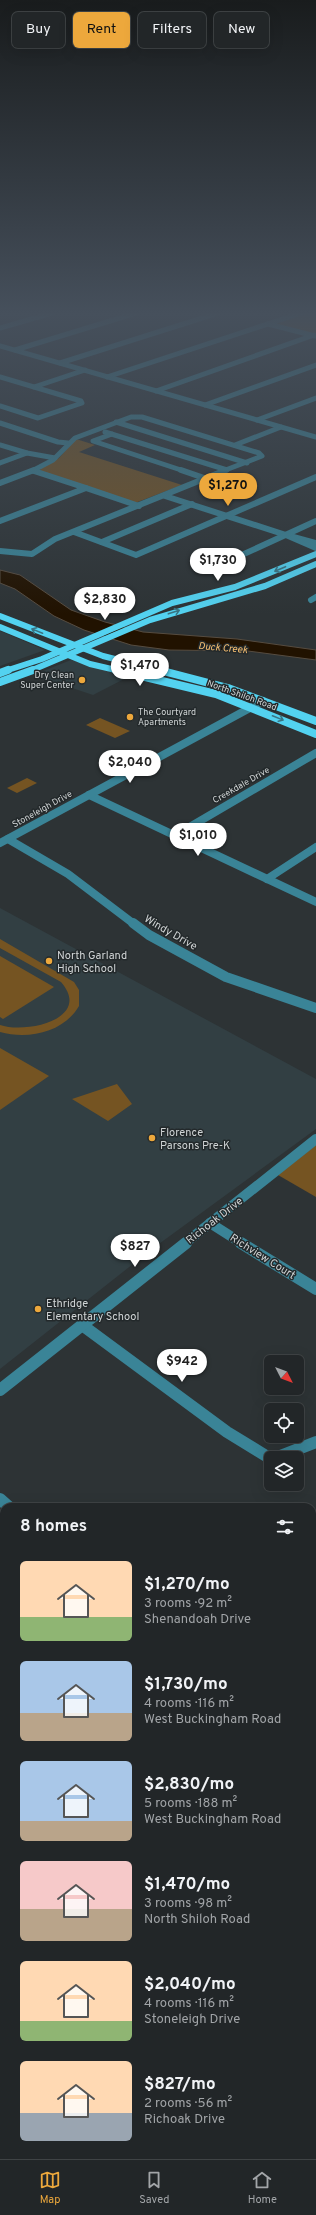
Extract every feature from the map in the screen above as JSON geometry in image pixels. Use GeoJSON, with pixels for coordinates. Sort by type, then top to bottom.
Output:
{"type":"FeatureCollection","features":[{"type":"Feature","properties":{"kind":"main road"},"geometry":{"type":"LineString","coordinates":[[0,673],[58,652],[172,603],[235,587],[316,554]]}},
{"type":"Feature","properties":{"kind":"main road"},"geometry":{"type":"LineString","coordinates":[[0,682],[69,656],[138,626],[176,612],[266,586],[316,564]]}},
{"type":"Feature","properties":{"kind":"main road","name":"North Shiloh Road"},"geometry":{"type":"LineString","coordinates":[[0,616],[118,661],[228,688],[316,721]]}},
{"type":"Feature","properties":{"kind":"main road","name":"North Shiloh Road"},"geometry":{"type":"LineString","coordinates":[[0,628],[58,652],[112,670],[216,694],[316,734]]}},
{"type":"Feature","properties":{"kind":"street"},"geometry":{"type":"LineString","coordinates":[[25,414],[38,418],[50,414]]}},
{"type":"Feature","properties":{"kind":"street"},"geometry":{"type":"LineString","coordinates":[[235,414],[315,436]]}},
{"type":"Feature","properties":{"kind":"street"},"geometry":{"type":"LineString","coordinates":[[257,420],[274,414]]}},
{"type":"Feature","properties":{"kind":"street"},"geometry":{"type":"LineString","coordinates":[[0,483],[34,470],[56,458],[68,443],[97,429],[131,417],[142,417],[262,454],[262,456],[247,463],[55,539],[32,554],[0,551]]}},
{"type":"Feature","properties":{"kind":"street"},"geometry":{"type":"LineString","coordinates":[[116,422],[247,463]]}},
{"type":"Feature","properties":{"kind":"street"},"geometry":{"type":"LineString","coordinates":[[0,423],[58,442],[68,443]]}},
{"type":"Feature","properties":{"kind":"street"},"geometry":{"type":"LineString","coordinates":[[235,445],[281,427]]}},
{"type":"Feature","properties":{"kind":"street"},"geometry":{"type":"LineString","coordinates":[[97,429],[227,470]]}},
{"type":"Feature","properties":{"kind":"street"},"geometry":{"type":"LineString","coordinates":[[112,434],[93,441],[207,479]]}},
{"type":"Feature","properties":{"kind":"street"},"geometry":{"type":"LineString","coordinates":[[1,446],[27,453],[56,458]]}},
{"type":"Feature","properties":{"kind":"street"},"geometry":{"type":"LineString","coordinates":[[0,463],[27,453]]}},
{"type":"Feature","properties":{"kind":"street"},"geometry":{"type":"LineString","coordinates":[[34,470],[139,506]]}},
{"type":"Feature","properties":{"kind":"street"},"geometry":{"type":"LineString","coordinates":[[74,532],[136,554],[316,477]]}},
{"type":"Feature","properties":{"kind":"street"},"geometry":{"type":"LineString","coordinates":[[0,521],[86,488]]}},
{"type":"Feature","properties":{"kind":"street"},"geometry":{"type":"LineString","coordinates":[[165,496],[286,535],[316,543]]}},
{"type":"Feature","properties":{"kind":"street"},"geometry":{"type":"LineString","coordinates":[[102,542],[192,504]]}},
{"type":"Feature","properties":{"kind":"street"},"geometry":{"type":"LineString","coordinates":[[221,571],[220,568],[222,564],[316,521]]}},
{"type":"Feature","properties":{"kind":"street"},"geometry":{"type":"LineString","coordinates":[[286,535],[316,548]]}},
{"type":"Feature","properties":{"kind":"street","name":"Stoneleigh Drive"},"geometry":{"type":"LineString","coordinates":[[4,841],[263,701]]}},
{"type":"Feature","properties":{"kind":"street","name":"Creekdale Drive"},"geometry":{"type":"LineString","coordinates":[[176,835],[316,753]]}},
{"type":"Feature","properties":{"kind":"street"},"geometry":{"type":"LineString","coordinates":[[89,795],[316,902]]}},
{"type":"Feature","properties":{"kind":"street","name":"Windy Drive"},"geometry":{"type":"LineString","coordinates":[[4,841],[68,874],[149,935],[226,977],[316,1008]]}},
{"type":"Feature","properties":{"kind":"street"},"geometry":{"type":"LineString","coordinates":[[267,879],[316,847]]}},
{"type":"Feature","properties":{"kind":"street","name":"Richoak Drive"},"geometry":{"type":"LineString","coordinates":[[0,1390],[316,1139]]}},
{"type":"Feature","properties":{"kind":"street","name":"Richview Court"},"geometry":{"type":"LineString","coordinates":[[210,1223],[316,1289]]}},
{"type":"Feature","properties":{"kind":"street"},"geometry":{"type":"LineString","coordinates":[[82,1325],[227,1432],[264,1454]]}},
{"type":"Feature","properties":{"kind":"street"},"geometry":{"type":"LineString","coordinates":[[293,1451],[316,1442]]}},
{"type":"Feature","properties":{"kind":"shaded area"},"geometry":{"type":"Polygon","coordinates":[[[76,439],[95,445],[79,452],[182,485],[135,503],[41,471],[40,469],[59,458],[76,439]]]}},
{"type":"Feature","properties":{"kind":"shaded area"},"geometry":{"type":"Polygon","coordinates":[[[0,631],[45,650],[0,666],[0,631]]]}},
{"type":"Feature","properties":{"kind":"shaded area"},"geometry":{"type":"Polygon","coordinates":[[[71,660],[128,677],[93,695],[33,675],[71,660]]]}},
{"type":"Feature","properties":{"kind":"shaded area"},"geometry":{"type":"Polygon","coordinates":[[[100,718],[130,731],[115,738],[86,725],[100,718]]]}},
{"type":"Feature","properties":{"kind":"shaded area"},"geometry":{"type":"Polygon","coordinates":[[[27,778],[37,783],[17,793],[7,788],[27,778]]]}},
{"type":"Feature","properties":{"kind":"shaded area"},"geometry":{"type":"Polygon","coordinates":[[[0,908],[316,1079],[316,1129],[152,1249],[0,1369],[0,908]]]}},
{"type":"Feature","properties":{"kind":"shaded area"},"geometry":{"type":"Polygon","coordinates":[[[0,939],[74,982],[79,990],[79,1006],[64,1022],[45,1032],[34,1034],[22,1035],[0,1032],[0,1025],[25,1027],[52,1021],[63,1014],[69,1006],[69,995],[61,982],[0,948],[0,939]]]}},
{"type":"Feature","properties":{"kind":"shaded area"},"geometry":{"type":"Polygon","coordinates":[[[0,956],[54,987],[3,1019],[0,1017],[0,956]]]}},
{"type":"Feature","properties":{"kind":"shaded area"},"geometry":{"type":"Polygon","coordinates":[[[0,1048],[49,1076],[0,1110],[0,1048]]]}},
{"type":"Feature","properties":{"kind":"shaded area"},"geometry":{"type":"Polygon","coordinates":[[[117,1084],[132,1104],[108,1121],[72,1099],[117,1084]]]}},
{"type":"Feature","properties":{"kind":"shaded area"},"geometry":{"type":"Polygon","coordinates":[[[316,1145],[316,1197],[278,1175],[316,1145]]]}},
{"type":"Feature","properties":{"kind":"water","name":"Duck Creek"},"geometry":{"type":"Polygon","coordinates":[[[0,570],[20,575],[71,610],[105,622],[143,632],[237,639],[316,650],[316,660],[248,651],[169,650],[131,645],[84,630],[54,616],[15,589],[0,583],[0,570]]]}},
{"type":"Feature","properties":{"kind":"place","name":"Dry Clean Super Center"},"geometry":{"type":"Point","coordinates":[82,680]}},
{"type":"Feature","properties":{"kind":"place","name":"The Courtyard Apartments"},"geometry":{"type":"Point","coordinates":[130,717]}},
{"type":"Feature","properties":{"kind":"place","name":"North Garland High School"},"geometry":{"type":"Point","coordinates":[49,961]}},
{"type":"Feature","properties":{"kind":"place","name":"Florence Parsons Pre-K"},"geometry":{"type":"Point","coordinates":[152,1138]}},
{"type":"Feature","properties":{"kind":"place","name":"Ethridge Elementary School"},"geometry":{"type":"Point","coordinates":[38,1309]}}]}
